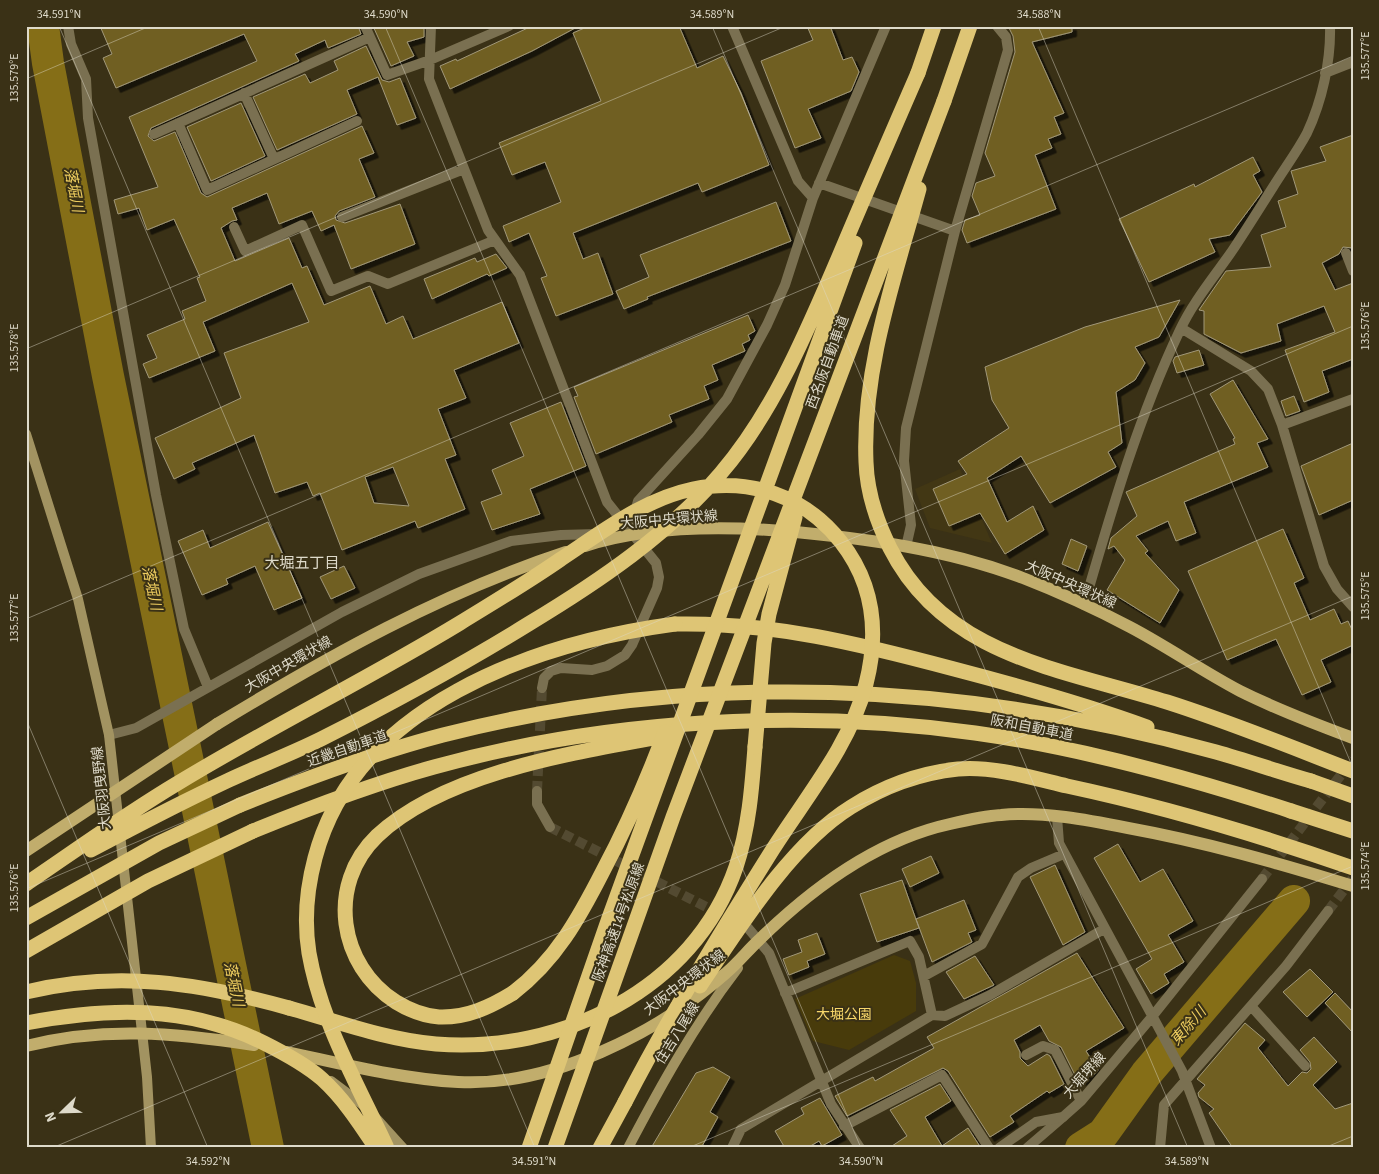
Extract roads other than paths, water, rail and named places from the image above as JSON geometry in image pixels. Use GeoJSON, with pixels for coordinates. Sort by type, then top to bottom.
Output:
{"type":"FeatureCollection","features":[{"type":"Feature","properties":{"kind":"highway","name":"西名阪自動車道"},"geometry":{"type":"LineString","coordinates":[[684,708],[934,26]]}},
{"type":"Feature","properties":{"kind":"highway","name":"西名阪自動車道"},"geometry":{"type":"LineString","coordinates":[[714,708],[944,101],[970,26]]}},
{"type":"Feature","properties":{"kind":"highway"},"geometry":{"type":"LineString","coordinates":[[26,884],[166,811],[318,740],[446,672],[572,598],[645,544],[678,515],[721,473],[733,458],[764,410],[787,369],[810,325],[918,73]]}},
{"type":"Feature","properties":{"kind":"highway"},"geometry":{"type":"LineString","coordinates":[[944,101],[878,344],[868,408],[867,482],[876,519],[899,566],[930,605],[956,626],[994,647],[1041,665],[1169,703],[1248,730],[1353,772]]}},
{"type":"Feature","properties":{"kind":"highway"},"geometry":{"type":"LineString","coordinates":[[26,992],[75,982],[129,979],[212,989],[400,1038],[434,1044],[469,1045],[503,1043],[540,1037],[577,1025],[611,1010],[640,992],[665,972],[706,926],[723,897],[736,867],[745,835],[752,796],[760,675],[769,614],[818,434]]}},
{"type":"Feature","properties":{"kind":"highway"},"geometry":{"type":"LineString","coordinates":[[26,884],[176,784],[431,641],[516,589],[626,517],[669,496],[692,489],[737,485],[776,493],[804,506],[816,515],[841,542],[862,575],[872,611],[873,632],[872,653],[865,687],[843,740],[739,903],[664,1028],[600,1148]]}},
{"type":"Feature","properties":{"kind":"highway"},"geometry":{"type":"LineString","coordinates":[[730,723],[570,754],[490,776],[430,800],[400,818],[376,838],[357,865],[345,909],[345,926],[350,946],[369,980],[384,994],[402,1006],[419,1013],[438,1016],[458,1016],[476,1012],[513,993],[536,974],[560,947],[574,927],[619,841],[642,792],[718,595],[741,553]]}},
{"type":"Feature","properties":{"kind":"highway"},"geometry":{"type":"LineString","coordinates":[[387,1148],[322,1003],[309,952],[307,923],[309,887],[319,844],[329,816],[363,766],[412,718],[463,688],[557,650],[610,636],[675,624],[746,626],[843,640],[1001,682],[1136,723],[1216,752]]}},
{"type":"Feature","properties":{"kind":"highway","name":"阪和自動車道"},"geometry":{"type":"LineString","coordinates":[[707,693],[824,692],[962,702],[1078,721],[1216,752],[1353,796]]}},
{"type":"Feature","properties":{"kind":"highway","name":"近畿自動車道"},"geometry":{"type":"LineString","coordinates":[[26,918],[150,847],[240,805],[334,769],[445,734],[576,708],[635,699],[707,693]]}},
{"type":"Feature","properties":{"kind":"highway","name":"阪神高速14号松原線"},"geometry":{"type":"LineString","coordinates":[[529,1148],[602,935],[684,708]]}},
{"type":"Feature","properties":{"kind":"highway","name":"阪神高速14号松原線"},"geometry":{"type":"LineString","coordinates":[[555,1148],[618,969],[714,708]]}},
{"type":"Feature","properties":{"kind":"highway","name":"阪和自動車道"},"geometry":{"type":"LineString","coordinates":[[26,951],[148,881],[253,831],[317,805],[389,781],[473,757],[623,730],[730,723],[824,721],[974,733],[1146,767],[1205,783],[1353,831]]}},
{"type":"Feature","properties":{"kind":"highway"},"geometry":{"type":"LineString","coordinates":[[624,1102],[750,913],[782,872],[829,824],[850,807],[906,780],[960,769],[991,771],[1039,779],[1122,798],[1262,836],[1353,868]]}},
{"type":"Feature","properties":{"kind":"highway"},"geometry":{"type":"LineString","coordinates":[[26,1023],[88,1013],[124,1010],[176,1014],[228,1027],[278,1050],[321,1078],[347,1107],[376,1148]]}},
{"type":"Feature","properties":{"kind":"main road","name":"大阪羽曳野線"},"geometry":{"type":"LineString","coordinates":[[26,434],[78,599],[109,735],[147,1077],[151,1148]]}},
{"type":"Feature","properties":{"kind":"main road","name":"大阪中央環状線"},"geometry":{"type":"LineString","coordinates":[[26,851],[217,724],[361,639],[456,594],[520,568],[592,544],[633,534],[703,529],[764,529],[820,534],[957,557],[1022,578],[1084,605],[1131,628],[1240,690],[1294,716],[1353,738]]}},
{"type":"Feature","properties":{"kind":"main road","name":"大阪中央環状線"},"geometry":{"type":"LineString","coordinates":[[26,1046],[71,1037],[133,1032],[164,1033],[254,1045],[429,1080],[494,1082],[523,1078],[564,1067],[600,1054],[654,1025],[726,973],[759,939],[806,898],[847,869],[898,841],[947,824],[1002,815],[1057,817],[1109,824],[1184,839],[1257,856],[1353,886]]}},
{"type":"Feature","properties":{"kind":"main road","name":"住吉八尾線"},"geometry":{"type":"LineString","coordinates":[[628,1148],[663,1082],[700,1021],[759,939]]}},
{"type":"Feature","properties":{"kind":"main road"},"geometry":{"type":"LineString","coordinates":[[254,1045],[290,1060],[334,1083],[358,1100],[403,1148]]}},
{"type":"Feature","properties":{"kind":"street"},"geometry":{"type":"LineString","coordinates":[[68,26],[72,44],[86,79],[88,118],[160,514],[184,629],[208,687]]}},
{"type":"Feature","properties":{"kind":"street"},"geometry":{"type":"LineString","coordinates":[[366,26],[386,75],[430,60],[509,26]]}},
{"type":"Feature","properties":{"kind":"street"},"geometry":{"type":"LineString","coordinates":[[431,26],[429,79],[488,230],[520,275],[607,502],[656,563],[659,577],[657,588],[632,645],[625,655],[607,666],[592,670],[561,668],[551,671],[544,678],[542,688]]}},
{"type":"Feature","properties":{"kind":"street"},"geometry":{"type":"LineString","coordinates":[[732,26],[798,181],[813,198]]}},
{"type":"Feature","properties":{"kind":"street"},"geometry":{"type":"LineString","coordinates":[[633,534],[633,519],[638,501],[698,435],[727,399],[748,362],[785,285],[813,198],[886,26]]}},
{"type":"Feature","properties":{"kind":"street"},"geometry":{"type":"LineString","coordinates":[[906,547],[911,525],[904,460],[906,428],[954,231],[1008,50],[1006,37],[998,26]]}},
{"type":"Feature","properties":{"kind":"street"},"geometry":{"type":"LineString","coordinates":[[1084,605],[1111,510],[1148,404],[1181,328],[1195,302],[1241,238],[1307,133],[1319,100],[1331,48],[1330,26]]}},
{"type":"Feature","properties":{"kind":"street"},"geometry":{"type":"LineString","coordinates":[[154,134],[370,36]]}},
{"type":"Feature","properties":{"kind":"street"},"geometry":{"type":"LineString","coordinates":[[1325,73],[1353,62]]}},
{"type":"Feature","properties":{"kind":"street"},"geometry":{"type":"LineString","coordinates":[[244,93],[274,159]]}},
{"type":"Feature","properties":{"kind":"street"},"geometry":{"type":"LineString","coordinates":[[178,123],[207,190],[357,121]]}},
{"type":"Feature","properties":{"kind":"street"},"geometry":{"type":"LineString","coordinates":[[342,217],[464,169]]}},
{"type":"Feature","properties":{"kind":"street"},"geometry":{"type":"LineString","coordinates":[[819,183],[954,231]]}},
{"type":"Feature","properties":{"kind":"street"},"geometry":{"type":"LineString","coordinates":[[234,228],[245,251],[302,226],[332,291],[368,276],[388,284],[495,240]]}},
{"type":"Feature","properties":{"kind":"street"},"geometry":{"type":"LineString","coordinates":[[1346,253],[1353,271]]}},
{"type":"Feature","properties":{"kind":"street"},"geometry":{"type":"LineString","coordinates":[[1181,328],[1251,371],[1268,389],[1282,425],[1324,566],[1337,590],[1353,607]]}},
{"type":"Feature","properties":{"kind":"street"},"geometry":{"type":"LineString","coordinates":[[1282,425],[1353,399]]}},
{"type":"Feature","properties":{"kind":"street"},"geometry":{"type":"LineString","coordinates":[[109,735],[136,728],[377,594],[466,556],[511,541],[560,535],[633,534]]}},
{"type":"Feature","properties":{"kind":"street"},"geometry":{"type":"LineString","coordinates":[[537,791],[537,804],[541,816],[550,827]]}},
{"type":"Feature","properties":{"kind":"street"},"geometry":{"type":"LineString","coordinates":[[1057,817],[1059,844],[1183,1075],[1211,1148]]}},
{"type":"Feature","properties":{"kind":"street"},"geometry":{"type":"LineString","coordinates":[[924,976],[982,944],[1018,877],[1031,868],[1064,854]]}},
{"type":"Feature","properties":{"kind":"street","name":"大堀堺線"},"geometry":{"type":"LineString","coordinates":[[999,1148],[1036,1122],[1063,1118],[1081,1101],[1152,1018],[1262,879]]}},
{"type":"Feature","properties":{"kind":"street"},"geometry":{"type":"LineString","coordinates":[[1160,1148],[1164,1105],[1183,1075],[1251,1006],[1286,966],[1328,911]]}},
{"type":"Feature","properties":{"kind":"street"},"geometry":{"type":"LineString","coordinates":[[748,928],[769,953],[830,1104],[860,1148]]}},
{"type":"Feature","properties":{"kind":"street"},"geometry":{"type":"LineString","coordinates":[[732,1148],[741,1128],[820,1080],[932,1015],[945,1016],[990,995],[1104,929]]}},
{"type":"Feature","properties":{"kind":"street"},"geometry":{"type":"LineString","coordinates":[[785,992],[910,941],[919,957],[932,1015]]}},
{"type":"Feature","properties":{"kind":"street"},"geometry":{"type":"LineString","coordinates":[[1251,1006],[1305,1066]]}},
{"type":"Feature","properties":{"kind":"street"},"geometry":{"type":"LineString","coordinates":[[1026,1055],[1043,1046],[1055,1050],[1081,1101]]}},
{"type":"Feature","properties":{"kind":"street"},"geometry":{"type":"LineString","coordinates":[[844,1126],[942,1075],[989,1148]]}},
{"type":"Feature","properties":{"kind":"street"},"geometry":{"type":"LineString","coordinates":[[1027,1148],[1063,1118]]}},
{"type":"Feature","properties":{"kind":"waterway","name":"落堀川"},"geometry":{"type":"LineString","coordinates":[[43,26],[48,63],[108,376],[268,1148]]}},
{"type":"Feature","properties":{"kind":"waterway","name":"東除川"},"geometry":{"type":"LineString","coordinates":[[1081,1148],[1103,1134],[1146,1074],[1294,901]]}},
{"type":"Feature","properties":{"kind":"tunnel"},"geometry":{"type":"LineString","coordinates":[[537,791],[542,688]]}},
{"type":"Feature","properties":{"kind":"tunnel"},"geometry":{"type":"LineString","coordinates":[[1262,879],[1353,759]]}},
{"type":"Feature","properties":{"kind":"tunnel"},"geometry":{"type":"LineString","coordinates":[[550,827],[720,914]]}},
{"type":"Feature","properties":{"kind":"tunnel"},"geometry":{"type":"LineString","coordinates":[[1328,911],[1353,878]]}},
{"type":"Feature","properties":{"kind":"district","name":"大堀五丁目"},"geometry":{"type":"Point","coordinates":[302,563]}},
{"type":"Feature","properties":{"kind":"park label","name":"大堀公園"},"geometry":{"type":"Point","coordinates":[844,1014]}}]}
